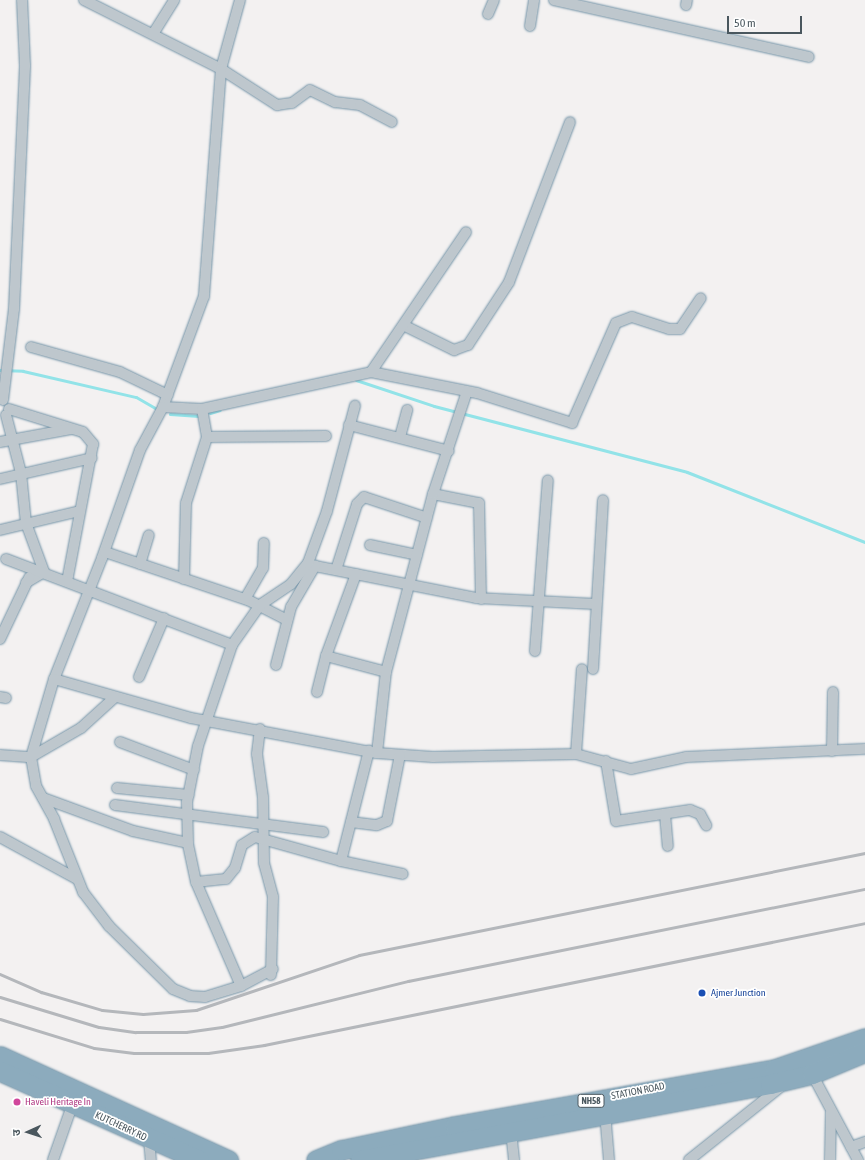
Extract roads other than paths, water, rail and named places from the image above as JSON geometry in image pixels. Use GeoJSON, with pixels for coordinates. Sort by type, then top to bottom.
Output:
{"type":"FeatureCollection","features":[{"type":"Feature","properties":{"kind":"highway","name":"STATION ROAD"},"geometry":{"type":"LineString","coordinates":[[316,1160],[341,1150],[456,1126],[775,1069],[865,1038]]}},
{"type":"Feature","properties":{"kind":"highway"},"geometry":{"type":"LineString","coordinates":[[336,1160],[358,1151],[410,1139],[794,1069],[865,1042]]}},
{"type":"Feature","properties":{"kind":"highway"},"geometry":{"type":"LineString","coordinates":[[349,1160],[399,1146],[808,1071],[865,1047]]}},
{"type":"Feature","properties":{"kind":"highway","name":"STATION ROAD"},"geometry":{"type":"LineString","coordinates":[[360,1160],[431,1152],[511,1131],[789,1080],[812,1074],[865,1052]]}},
{"type":"Feature","properties":{"kind":"highway"},"geometry":{"type":"LineString","coordinates":[[0,1056],[228,1160]]}},
{"type":"Feature","properties":{"kind":"highway"},"geometry":{"type":"LineString","coordinates":[[0,1062],[214,1160]]}},
{"type":"Feature","properties":{"kind":"highway","name":"KUTCHERRY RD"},"geometry":{"type":"LineString","coordinates":[[0,1071],[149,1139],[199,1160]]}},
{"type":"Feature","properties":{"kind":"street"},"geometry":{"type":"LineString","coordinates":[[22,0],[25,65],[10,363],[4,408],[21,473],[26,523],[44,572]]}},
{"type":"Feature","properties":{"kind":"street"},"geometry":{"type":"LineString","coordinates":[[84,0],[221,68],[280,106],[292,104],[310,90],[335,102],[360,105],[392,122]]}},
{"type":"Feature","properties":{"kind":"street"},"geometry":{"type":"LineString","coordinates":[[153,34],[174,0]]}},
{"type":"Feature","properties":{"kind":"street"},"geometry":{"type":"LineString","coordinates":[[240,0],[221,68],[204,296],[163,407],[140,450],[105,552],[54,680],[31,757],[32,775],[77,879],[109,926],[173,989],[190,996],[205,997],[241,986],[272,973],[273,897],[266,879],[266,838],[257,754],[260,729]]}},
{"type":"Feature","properties":{"kind":"street"},"geometry":{"type":"LineString","coordinates":[[488,14],[494,0]]}},
{"type":"Feature","properties":{"kind":"street"},"geometry":{"type":"LineString","coordinates":[[530,26],[534,0]]}},
{"type":"Feature","properties":{"kind":"street"},"geometry":{"type":"LineString","coordinates":[[554,0],[809,57]]}},
{"type":"Feature","properties":{"kind":"street"},"geometry":{"type":"LineString","coordinates":[[405,326],[454,350],[468,345],[509,282],[570,122]]}},
{"type":"Feature","properties":{"kind":"street"},"geometry":{"type":"LineString","coordinates":[[372,372],[405,326],[466,232]]}},
{"type":"Feature","properties":{"kind":"street"},"geometry":{"type":"LineString","coordinates":[[163,407],[202,409],[372,372],[467,391],[572,423],[616,323],[632,317],[669,329],[680,328],[701,298]]}},
{"type":"Feature","properties":{"kind":"street"},"geometry":{"type":"LineString","coordinates":[[31,347],[120,372],[168,394]]}},
{"type":"Feature","properties":{"kind":"street"},"geometry":{"type":"LineString","coordinates":[[342,861],[351,822],[373,751],[386,672],[412,587],[417,555],[433,494],[449,452],[467,391]]}},
{"type":"Feature","properties":{"kind":"street"},"geometry":{"type":"LineString","coordinates":[[276,665],[287,620],[311,565],[327,511],[349,425],[356,406]]}},
{"type":"Feature","properties":{"kind":"street"},"geometry":{"type":"LineString","coordinates":[[4,408],[73,429],[91,439],[92,458],[67,580]]}},
{"type":"Feature","properties":{"kind":"street"},"geometry":{"type":"LineString","coordinates":[[184,579],[186,503],[207,437],[202,409]]}},
{"type":"Feature","properties":{"kind":"street"},"geometry":{"type":"LineString","coordinates":[[400,437],[408,410]]}},
{"type":"Feature","properties":{"kind":"street"},"geometry":{"type":"LineString","coordinates":[[349,425],[400,437],[449,452]]}},
{"type":"Feature","properties":{"kind":"street"},"geometry":{"type":"LineString","coordinates":[[0,442],[73,429]]}},
{"type":"Feature","properties":{"kind":"street"},"geometry":{"type":"LineString","coordinates":[[207,437],[326,436]]}},
{"type":"Feature","properties":{"kind":"street"},"geometry":{"type":"LineString","coordinates":[[0,479],[92,458]]}},
{"type":"Feature","properties":{"kind":"street"},"geometry":{"type":"LineString","coordinates":[[535,650],[548,480]]}},
{"type":"Feature","properties":{"kind":"street"},"geometry":{"type":"LineString","coordinates":[[433,494],[479,503],[481,599]]}},
{"type":"Feature","properties":{"kind":"street"},"geometry":{"type":"LineString","coordinates":[[336,570],[357,504],[364,497],[427,518]]}},
{"type":"Feature","properties":{"kind":"street"},"geometry":{"type":"LineString","coordinates":[[593,669],[603,500]]}},
{"type":"Feature","properties":{"kind":"street"},"geometry":{"type":"LineString","coordinates":[[0,530],[80,511]]}},
{"type":"Feature","properties":{"kind":"street"},"geometry":{"type":"LineString","coordinates":[[140,564],[149,535]]}},
{"type":"Feature","properties":{"kind":"street"},"geometry":{"type":"LineString","coordinates":[[241,986],[196,882],[188,843],[189,795],[206,720],[232,645],[252,602],[263,568],[264,543]]}},
{"type":"Feature","properties":{"kind":"street"},"geometry":{"type":"LineString","coordinates":[[370,545],[417,555]]}},
{"type":"Feature","properties":{"kind":"street"},"geometry":{"type":"LineString","coordinates":[[105,552],[252,602],[287,620]]}},
{"type":"Feature","properties":{"kind":"street"},"geometry":{"type":"LineString","coordinates":[[6,559],[67,580],[232,645]]}},
{"type":"Feature","properties":{"kind":"street"},"geometry":{"type":"LineString","coordinates":[[311,565],[412,587],[481,599],[596,604]]}},
{"type":"Feature","properties":{"kind":"street"},"geometry":{"type":"LineString","coordinates":[[252,602],[291,584],[311,565]]}},
{"type":"Feature","properties":{"kind":"street"},"geometry":{"type":"LineString","coordinates":[[0,639],[33,568]]}},
{"type":"Feature","properties":{"kind":"street"},"geometry":{"type":"LineString","coordinates":[[26,583],[44,572]]}},
{"type":"Feature","properties":{"kind":"street"},"geometry":{"type":"LineString","coordinates":[[318,692],[326,656],[356,574]]}},
{"type":"Feature","properties":{"kind":"street"},"geometry":{"type":"LineString","coordinates":[[139,677],[164,618]]}},
{"type":"Feature","properties":{"kind":"street"},"geometry":{"type":"LineString","coordinates":[[326,656],[386,672]]}},
{"type":"Feature","properties":{"kind":"street"},"geometry":{"type":"LineString","coordinates":[[576,754],[582,669]]}},
{"type":"Feature","properties":{"kind":"street"},"geometry":{"type":"LineString","coordinates":[[54,680],[114,698],[192,718],[400,755],[433,757],[576,754],[631,769],[686,757],[865,749]]}},
{"type":"Feature","properties":{"kind":"street"},"geometry":{"type":"LineString","coordinates":[[832,751],[833,692]]}},
{"type":"Feature","properties":{"kind":"street"},"geometry":{"type":"LineString","coordinates":[[0,755],[31,757],[81,728],[114,698]]}},
{"type":"Feature","properties":{"kind":"street"},"geometry":{"type":"LineString","coordinates":[[120,742],[194,770]]}},
{"type":"Feature","properties":{"kind":"street"},"geometry":{"type":"LineString","coordinates":[[351,822],[377,825],[387,821],[400,755]]}},
{"type":"Feature","properties":{"kind":"street"},"geometry":{"type":"LineString","coordinates":[[606,761],[616,821],[695,811],[706,826]]}},
{"type":"Feature","properties":{"kind":"street"},"geometry":{"type":"LineString","coordinates":[[117,788],[189,795]]}},
{"type":"Feature","properties":{"kind":"street"},"geometry":{"type":"LineString","coordinates":[[42,798],[133,832],[188,843]]}},
{"type":"Feature","properties":{"kind":"street"},"geometry":{"type":"LineString","coordinates":[[115,805],[188,816],[264,823],[323,832]]}},
{"type":"Feature","properties":{"kind":"street"},"geometry":{"type":"LineString","coordinates":[[665,814],[668,846]]}},
{"type":"Feature","properties":{"kind":"street"},"geometry":{"type":"LineString","coordinates":[[0,837],[77,879]]}},
{"type":"Feature","properties":{"kind":"street"},"geometry":{"type":"LineString","coordinates":[[196,882],[226,879],[235,868],[242,845],[255,837],[266,838],[342,861],[403,874]]}},
{"type":"Feature","properties":{"kind":"street"},"geometry":{"type":"LineString","coordinates":[[812,1074],[858,1160]]}},
{"type":"Feature","properties":{"kind":"street"},"geometry":{"type":"LineString","coordinates":[[689,1160],[789,1080]]}},
{"type":"Feature","properties":{"kind":"street"},"geometry":{"type":"LineString","coordinates":[[54,1160],[73,1103]]}},
{"type":"Feature","properties":{"kind":"street"},"geometry":{"type":"LineString","coordinates":[[830,1160],[832,1110]]}},
{"type":"Feature","properties":{"kind":"street"},"geometry":{"type":"LineString","coordinates":[[606,1113],[609,1160]]}},
{"type":"Feature","properties":{"kind":"street"},"geometry":{"type":"LineString","coordinates":[[511,1131],[514,1160]]}},
{"type":"Feature","properties":{"kind":"street"},"geometry":{"type":"LineString","coordinates":[[149,1139],[151,1160]]}},
{"type":"Feature","properties":{"kind":"street"},"geometry":{"type":"LineString","coordinates":[[851,1147],[865,1142]]}},
{"type":"Feature","properties":{"kind":"waterway"},"geometry":{"type":"LineString","coordinates":[[0,370],[23,371],[136,397],[157,409]]}},
{"type":"Feature","properties":{"kind":"waterway"},"geometry":{"type":"LineString","coordinates":[[356,380],[434,406],[687,472],[865,542]]}},
{"type":"Feature","properties":{"kind":"waterway"},"geometry":{"type":"LineString","coordinates":[[210,413],[220,410]]}},
{"type":"Feature","properties":{"kind":"waterway"},"geometry":{"type":"LineString","coordinates":[[170,414],[199,416]]}},
{"type":"Feature","properties":{"kind":"railway"},"geometry":{"type":"LineString","coordinates":[[0,974],[41,992],[102,1010],[143,1014],[196,1010],[359,955],[865,853]]}},
{"type":"Feature","properties":{"kind":"railway"},"geometry":{"type":"LineString","coordinates":[[0,997],[99,1027],[136,1032],[186,1032],[222,1027],[408,981],[865,889]]}},
{"type":"Feature","properties":{"kind":"railway"},"geometry":{"type":"LineString","coordinates":[[0,1019],[94,1048],[134,1053],[208,1053],[264,1045],[865,923]]}},
{"type":"Feature","properties":{"kind":"place","name":"Ajmer Junction"},"geometry":{"type":"Point","coordinates":[702,993]}},
{"type":"Feature","properties":{"kind":"place","name":"Haveli Heritage In"},"geometry":{"type":"Point","coordinates":[17,1102]}}]}
